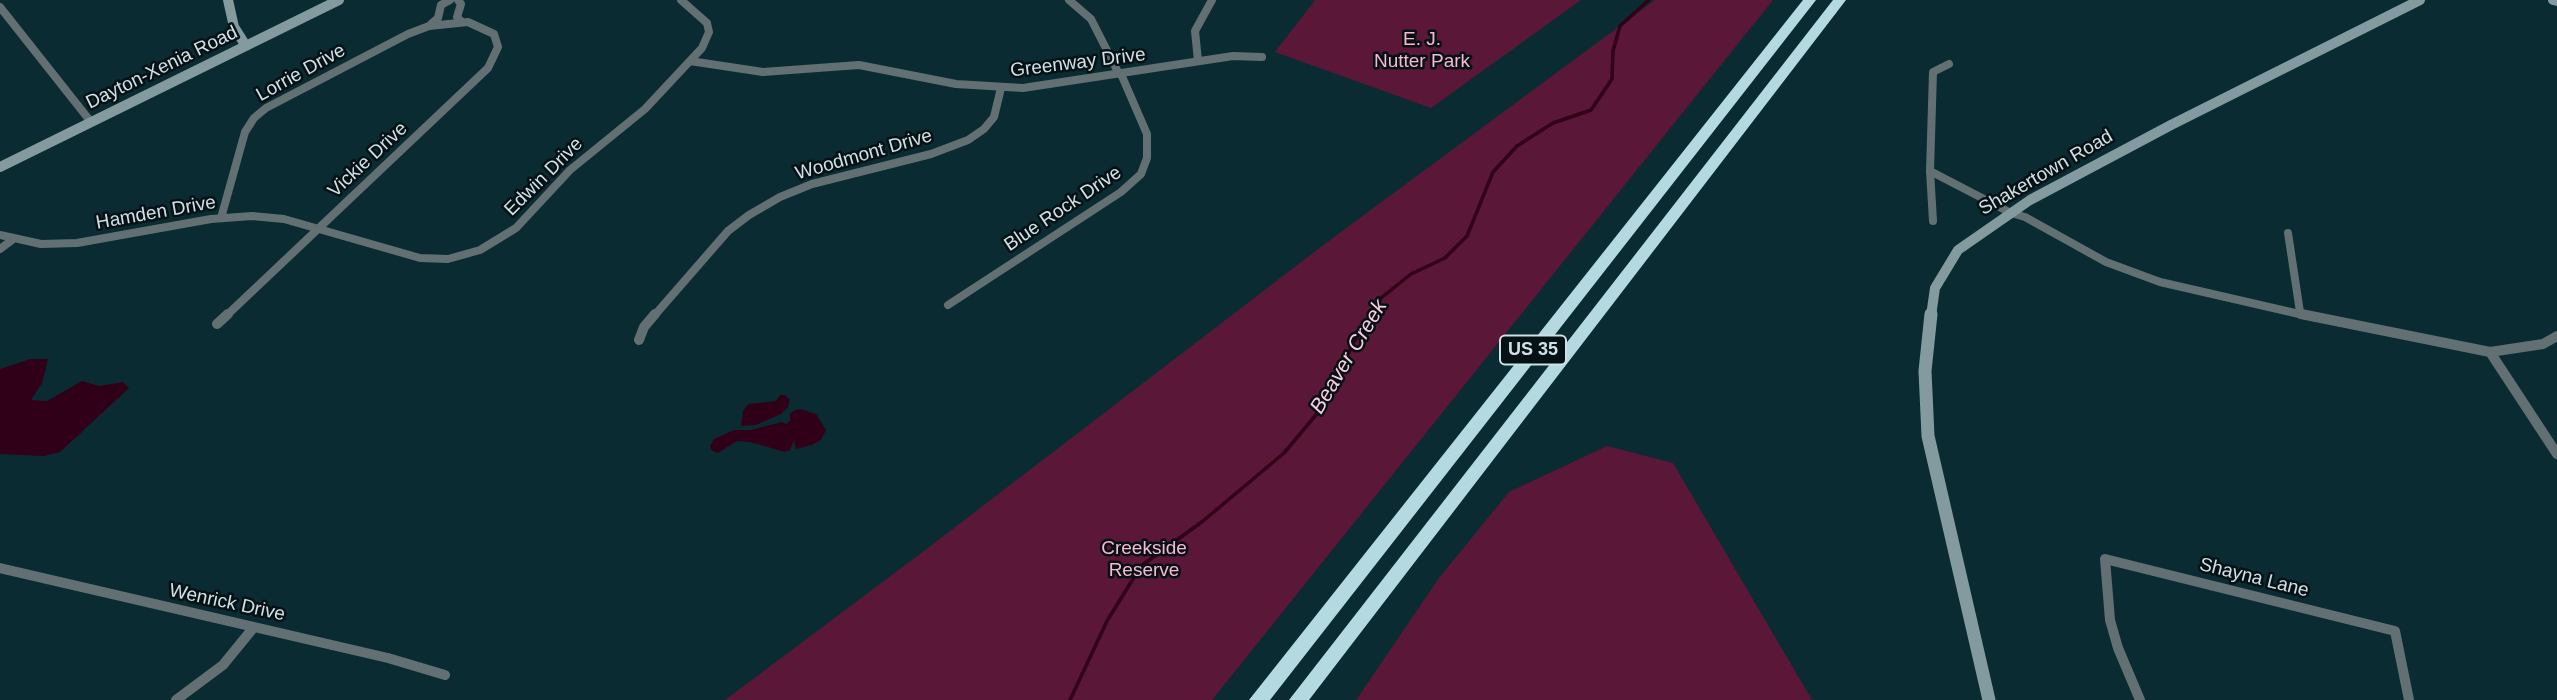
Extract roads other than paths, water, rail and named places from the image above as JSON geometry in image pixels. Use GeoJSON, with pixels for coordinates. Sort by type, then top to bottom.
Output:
{"type":"FeatureCollection","features":[{"type":"Feature","properties":{"kind":"highway","name":"US 35"},"geometry":{"type":"LineString","coordinates":[[1258,700],[1810,0]]}},
{"type":"Feature","properties":{"kind":"highway","name":"US 35"},"geometry":{"type":"LineString","coordinates":[[1298,700],[1840,0]]}},
{"type":"Feature","properties":{"kind":"street"},"geometry":{"type":"LineString","coordinates":[[228,0],[232,21],[246,46]]}},
{"type":"Feature","properties":{"kind":"street","name":"Dayton-Xenia Road"},"geometry":{"type":"LineString","coordinates":[[0,167],[339,0]]}},
{"type":"Feature","properties":{"kind":"street"},"geometry":{"type":"LineString","coordinates":[[429,26],[438,18],[441,5],[450,0]]}},
{"type":"Feature","properties":{"kind":"street"},"geometry":{"type":"LineString","coordinates":[[458,0],[461,4],[457,17],[462,22]]}},
{"type":"Feature","properties":{"kind":"street","name":"Edwin Drive"},"geometry":{"type":"LineString","coordinates":[[318,229],[420,258],[448,259],[488,247],[516,228],[570,170],[645,109],[705,43],[709,28],[705,19],[681,0]]}},
{"type":"Feature","properties":{"kind":"street","name":"Blue Rock Drive"},"geometry":{"type":"LineString","coordinates":[[948,304],[1121,192],[1140,174],[1147,158],[1147,134],[1109,50],[1091,19],[1069,0]]}},
{"type":"Feature","properties":{"kind":"street"},"geometry":{"type":"LineString","coordinates":[[1198,61],[1195,31],[1212,0]]}},
{"type":"Feature","properties":{"kind":"street","name":"Shakertown Road"},"geometry":{"type":"LineString","coordinates":[[1989,700],[1931,453],[1925,371],[1930,313],[1935,288],[1942,273],[1958,250],[2011,213],[2171,125],[2420,0]]}},
{"type":"Feature","properties":{"kind":"street"},"geometry":{"type":"LineString","coordinates":[[0,7],[91,122]]}},
{"type":"Feature","properties":{"kind":"street","name":"Lorrie Drive"},"geometry":{"type":"LineString","coordinates":[[222,218],[245,132],[254,118],[275,103],[429,26],[462,22]]}},
{"type":"Feature","properties":{"kind":"street","name":"Vickie Drive"},"geometry":{"type":"LineString","coordinates":[[217,324],[493,62],[498,47],[494,34],[481,26],[462,22]]}},
{"type":"Feature","properties":{"kind":"street","name":"Greenway Drive"},"geometry":{"type":"LineString","coordinates":[[690,61],[757,72],[859,65],[956,84],[1001,88],[1051,85],[1233,56],[1262,57]]}},
{"type":"Feature","properties":{"kind":"street"},"geometry":{"type":"LineString","coordinates":[[1933,222],[1930,171],[1933,72],[1949,64]]}},
{"type":"Feature","properties":{"kind":"street","name":"Woodmont Drive"},"geometry":{"type":"LineString","coordinates":[[639,340],[644,327],[693,269],[729,231],[749,215],[780,197],[812,184],[931,154],[968,140],[984,129],[994,117],[1001,88]]}},
{"type":"Feature","properties":{"kind":"street"},"geometry":{"type":"LineString","coordinates":[[1930,171],[2011,213],[2025,217],[2106,262],[2160,282],[2359,327],[2490,352],[2543,344],[2557,335]]}},
{"type":"Feature","properties":{"kind":"street","name":"Hamden Drive"},"geometry":{"type":"LineString","coordinates":[[0,235],[12,240],[41,244],[77,243],[222,218],[269,217],[318,229]]}},
{"type":"Feature","properties":{"kind":"street"},"geometry":{"type":"LineString","coordinates":[[2288,233],[2300,312]]}},
{"type":"Feature","properties":{"kind":"street"},"geometry":{"type":"LineString","coordinates":[[0,249],[12,240]]}},
{"type":"Feature","properties":{"kind":"street"},"geometry":{"type":"LineString","coordinates":[[2490,352],[2557,454]]}},
{"type":"Feature","properties":{"kind":"street","name":"Shayna Lane"},"geometry":{"type":"LineString","coordinates":[[2140,700],[2118,648],[2110,620],[2105,559],[2395,631],[2409,700]]}},
{"type":"Feature","properties":{"kind":"street","name":"Wenrick Drive"},"geometry":{"type":"LineString","coordinates":[[0,568],[388,658],[445,675]]}},
{"type":"Feature","properties":{"kind":"street"},"geometry":{"type":"LineString","coordinates":[[176,700],[223,665],[254,627]]}},
{"type":"Feature","properties":{"kind":"waterway","name":"Beaver Creek"},"geometry":{"type":"LineString","coordinates":[[1070,700],[1107,621],[1141,566],[1203,521],[1284,453],[1321,409],[1355,340],[1381,298],[1411,274],[1445,258],[1467,236],[1493,172],[1517,146],[1553,123],[1591,110],[1612,79],[1613,51],[1620,26],[1649,0]]}},
{"type":"Feature","properties":{"kind":"park label","name":"E. J. Nutter Park"},"geometry":{"type":"Point","coordinates":[1422,51]}},
{"type":"Feature","properties":{"kind":"park label","name":"Creekside Reserve"},"geometry":{"type":"Point","coordinates":[1144,560]}}]}
